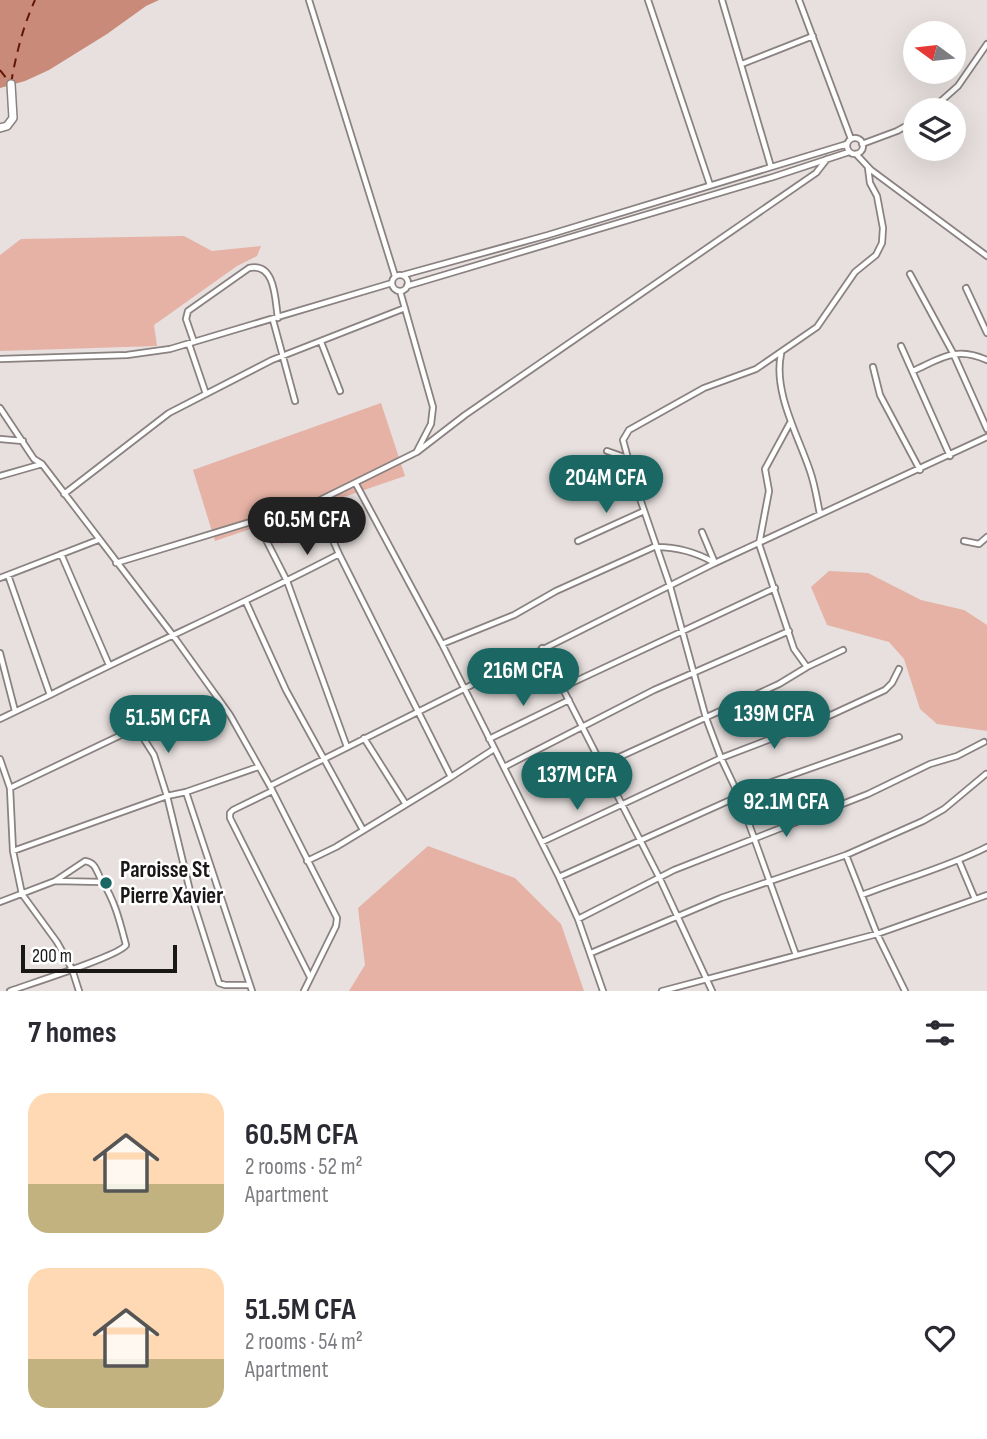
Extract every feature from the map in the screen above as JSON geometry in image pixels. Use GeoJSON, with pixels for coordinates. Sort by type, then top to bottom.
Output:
{"type":"FeatureCollection","features":[{"type":"Feature","properties":{"kind":"highway"},"geometry":{"type":"LineString","coordinates":[[0,128],[7,126],[13,118],[11,84]]}},
{"type":"Feature","properties":{"kind":"street"},"geometry":{"type":"LineString","coordinates":[[0,359],[127,355],[192,343],[392,284],[396,276],[309,0]]}},
{"type":"Feature","properties":{"kind":"street"},"geometry":{"type":"LineString","coordinates":[[648,0],[710,186]]}},
{"type":"Feature","properties":{"kind":"street"},"geometry":{"type":"LineString","coordinates":[[722,0],[771,167]]}},
{"type":"Feature","properties":{"kind":"street"},"geometry":{"type":"LineString","coordinates":[[799,0],[851,139]]}},
{"type":"Feature","properties":{"kind":"street"},"geometry":{"type":"LineString","coordinates":[[742,64],[813,36]]}},
{"type":"Feature","properties":{"kind":"street"},"geometry":{"type":"LineString","coordinates":[[944,98],[958,86],[987,44]]}},
{"type":"Feature","properties":{"kind":"street"},"geometry":{"type":"LineString","coordinates":[[862,144],[903,128]]}},
{"type":"Feature","properties":{"kind":"street"},"geometry":{"type":"LineString","coordinates":[[396,276],[548,235],[847,144],[851,139]]}},
{"type":"Feature","properties":{"kind":"street"},"geometry":{"type":"LineString","coordinates":[[851,139],[858,139],[862,144],[862,149],[856,154]]}},
{"type":"Feature","properties":{"kind":"street"},"geometry":{"type":"LineString","coordinates":[[847,144],[849,152]]}},
{"type":"Feature","properties":{"kind":"street"},"geometry":{"type":"LineString","coordinates":[[400,291],[407,286],[849,152],[856,154],[868,168],[987,256]]}},
{"type":"Feature","properties":{"kind":"street"},"geometry":{"type":"LineString","coordinates":[[116,563],[316,502],[417,452],[531,369],[816,173],[827,159]]}},
{"type":"Feature","properties":{"kind":"street"},"geometry":{"type":"LineString","coordinates":[[796,955],[754,838],[706,718],[670,586],[623,440],[629,430],[704,388],[753,370],[817,327],[855,272],[871,261],[880,249],[883,228],[868,168]]}},
{"type":"Feature","properties":{"kind":"street"},"geometry":{"type":"LineString","coordinates":[[206,394],[186,320],[188,311],[249,268],[260,268],[270,276],[276,319],[295,401]]}},
{"type":"Feature","properties":{"kind":"street"},"geometry":{"type":"LineString","coordinates":[[910,274],[953,353],[987,429]]}},
{"type":"Feature","properties":{"kind":"street"},"geometry":{"type":"LineString","coordinates":[[402,275],[408,279],[407,286]]}},
{"type":"Feature","properties":{"kind":"street"},"geometry":{"type":"LineString","coordinates":[[392,284],[400,291],[433,407],[431,424],[417,452]]}},
{"type":"Feature","properties":{"kind":"street"},"geometry":{"type":"LineString","coordinates":[[966,288],[987,334]]}},
{"type":"Feature","properties":{"kind":"street"},"geometry":{"type":"LineString","coordinates":[[64,494],[169,413],[284,356],[405,307]]}},
{"type":"Feature","properties":{"kind":"street"},"geometry":{"type":"LineString","coordinates":[[321,342],[340,391]]}},
{"type":"Feature","properties":{"kind":"street"},"geometry":{"type":"LineString","coordinates":[[901,346],[950,456]]}},
{"type":"Feature","properties":{"kind":"street"},"geometry":{"type":"LineString","coordinates":[[781,352],[778,370],[790,423],[810,472],[820,514]]}},
{"type":"Feature","properties":{"kind":"street"},"geometry":{"type":"LineString","coordinates":[[912,371],[953,353],[971,353],[987,360]]}},
{"type":"Feature","properties":{"kind":"street"},"geometry":{"type":"LineString","coordinates":[[866,367],[874,369],[880,395],[920,470]]}},
{"type":"Feature","properties":{"kind":"street"},"geometry":{"type":"LineString","coordinates":[[0,408],[34,459],[41,464],[172,634],[230,715],[271,788],[337,922],[304,991]]}},
{"type":"Feature","properties":{"kind":"street"},"geometry":{"type":"LineString","coordinates":[[790,423],[765,467],[768,500],[759,544],[794,649],[807,667]]}},
{"type":"Feature","properties":{"kind":"street"},"geometry":{"type":"LineString","coordinates":[[310,977],[230,818],[233,810],[363,738],[542,648],[715,563],[987,437]]}},
{"type":"Feature","properties":{"kind":"street"},"geometry":{"type":"LineString","coordinates":[[0,439],[23,442]]}},
{"type":"Feature","properties":{"kind":"street"},"geometry":{"type":"LineString","coordinates":[[607,452],[627,458]]}},
{"type":"Feature","properties":{"kind":"street"},"geometry":{"type":"LineString","coordinates":[[0,476],[41,464]]}},
{"type":"Feature","properties":{"kind":"street"},"geometry":{"type":"LineString","coordinates":[[356,484],[442,644],[542,842],[579,919],[603,991]]}},
{"type":"Feature","properties":{"kind":"street"},"geometry":{"type":"LineString","coordinates":[[316,502],[416,712],[451,777]]}},
{"type":"Feature","properties":{"kind":"street"},"geometry":{"type":"LineString","coordinates":[[578,541],[644,511]]}},
{"type":"Feature","properties":{"kind":"street"},"geometry":{"type":"LineString","coordinates":[[257,522],[287,581],[348,747]]}},
{"type":"Feature","properties":{"kind":"street"},"geometry":{"type":"LineString","coordinates":[[702,531],[715,563]]}},
{"type":"Feature","properties":{"kind":"street"},"geometry":{"type":"LineString","coordinates":[[964,541],[979,544],[987,537]]}},
{"type":"Feature","properties":{"kind":"street"},"geometry":{"type":"LineString","coordinates":[[0,578],[98,540]]}},
{"type":"Feature","properties":{"kind":"street"},"geometry":{"type":"LineString","coordinates":[[442,644],[514,615],[556,590],[656,547],[675,547],[715,563]]}},
{"type":"Feature","properties":{"kind":"street"},"geometry":{"type":"LineString","coordinates":[[61,554],[109,665]]}},
{"type":"Feature","properties":{"kind":"street"},"geometry":{"type":"LineString","coordinates":[[0,719],[172,634],[246,602],[339,554]]}},
{"type":"Feature","properties":{"kind":"street"},"geometry":{"type":"LineString","coordinates":[[8,575],[50,695]]}},
{"type":"Feature","properties":{"kind":"street"},"geometry":{"type":"LineString","coordinates":[[563,687],[775,588]]}},
{"type":"Feature","properties":{"kind":"street"},"geometry":{"type":"LineString","coordinates":[[246,602],[286,690],[363,830]]}},
{"type":"Feature","properties":{"kind":"street"},"geometry":{"type":"LineString","coordinates":[[504,767],[654,690],[789,631]]}},
{"type":"Feature","properties":{"kind":"street"},"geometry":{"type":"LineString","coordinates":[[542,648],[660,878],[712,991]]}},
{"type":"Feature","properties":{"kind":"street"},"geometry":{"type":"LineString","coordinates":[[547,788],[576,780],[602,765],[779,684],[843,650]]}},
{"type":"Feature","properties":{"kind":"street"},"geometry":{"type":"LineString","coordinates":[[0,653],[15,711]]}},
{"type":"Feature","properties":{"kind":"street"},"geometry":{"type":"LineString","coordinates":[[542,842],[721,758],[820,720],[885,690],[899,669]]}},
{"type":"Feature","properties":{"kind":"street"},"geometry":{"type":"LineString","coordinates":[[489,739],[569,699]]}},
{"type":"Feature","properties":{"kind":"street"},"geometry":{"type":"LineString","coordinates":[[10,788],[161,716]]}},
{"type":"Feature","properties":{"kind":"street"},"geometry":{"type":"LineString","coordinates":[[136,728],[154,755],[191,895],[219,983],[250,985]]}},
{"type":"Feature","properties":{"kind":"street"},"geometry":{"type":"LineString","coordinates":[[559,877],[766,784],[899,737]]}},
{"type":"Feature","properties":{"kind":"street"},"geometry":{"type":"LineString","coordinates":[[363,738],[405,803]]}},
{"type":"Feature","properties":{"kind":"street"},"geometry":{"type":"LineString","coordinates":[[579,919],[686,865],[868,794],[984,742]]}},
{"type":"Feature","properties":{"kind":"street"},"geometry":{"type":"LineString","coordinates":[[307,861],[363,830],[494,749]]}},
{"type":"Feature","properties":{"kind":"street"},"geometry":{"type":"LineString","coordinates":[[0,759],[10,788],[13,851],[22,894],[72,968],[79,991]]}},
{"type":"Feature","properties":{"kind":"street"},"geometry":{"type":"LineString","coordinates":[[13,851],[258,767]]}},
{"type":"Feature","properties":{"kind":"street"},"geometry":{"type":"LineString","coordinates":[[591,953],[768,881],[846,855],[923,821],[944,809],[986,774]]}},
{"type":"Feature","properties":{"kind":"street"},"geometry":{"type":"LineString","coordinates":[[186,792],[252,991]]}},
{"type":"Feature","properties":{"kind":"street"},"geometry":{"type":"LineString","coordinates":[[862,895],[926,870],[959,861],[987,847]]}},
{"type":"Feature","properties":{"kind":"street"},"geometry":{"type":"LineString","coordinates":[[846,855],[877,934],[905,991]]}},
{"type":"Feature","properties":{"kind":"street"},"geometry":{"type":"LineString","coordinates":[[0,902],[55,881],[85,861],[93,863],[102,882],[109,889],[125,948],[10,991]]}},
{"type":"Feature","properties":{"kind":"street"},"geometry":{"type":"LineString","coordinates":[[959,861],[975,900]]}},
{"type":"Feature","properties":{"kind":"street"},"geometry":{"type":"LineString","coordinates":[[55,881],[102,882]]}},
{"type":"Feature","properties":{"kind":"street"},"geometry":{"type":"LineString","coordinates":[[662,991],[877,934],[987,895]]}},
{"type":"Feature","properties":{"kind":"shaded area"},"geometry":{"type":"Polygon","coordinates":[[[0,0],[159,0],[49,70],[0,88],[0,0]]]}},
{"type":"Feature","properties":{"kind":"shaded area"},"geometry":{"type":"Polygon","coordinates":[[[184,236],[212,251],[261,246],[257,256],[237,266],[154,325],[157,346],[0,351],[0,255],[21,239],[184,236]]]}},
{"type":"Feature","properties":{"kind":"shaded area"},"geometry":{"type":"Polygon","coordinates":[[[381,403],[405,476],[215,541],[193,470],[381,403]]]}},
{"type":"Feature","properties":{"kind":"shaded area"},"geometry":{"type":"Polygon","coordinates":[[[292,517],[295,529],[281,545],[281,528],[273,524],[292,517]]]}},
{"type":"Feature","properties":{"kind":"shaded area"},"geometry":{"type":"Polygon","coordinates":[[[829,571],[868,573],[921,600],[964,610],[987,625],[987,731],[937,724],[920,709],[904,659],[889,642],[827,625],[811,587],[829,571]]]}},
{"type":"Feature","properties":{"kind":"shaded area"},"geometry":{"type":"Polygon","coordinates":[[[428,846],[515,878],[561,924],[584,991],[349,991],[365,965],[358,908],[428,846]]]}},
{"type":"Feature","properties":{"kind":"ferry route"},"geometry":{"type":"LineString","coordinates":[[11,83],[20,41],[35,0]]}},
{"type":"Feature","properties":{"kind":"ferry route"},"geometry":{"type":"LineString","coordinates":[[0,70],[10,83]]}},
{"type":"Feature","properties":{"kind":"place","name":"Paroisse St Pierre Xavier"},"geometry":{"type":"Point","coordinates":[106,883]}}]}
